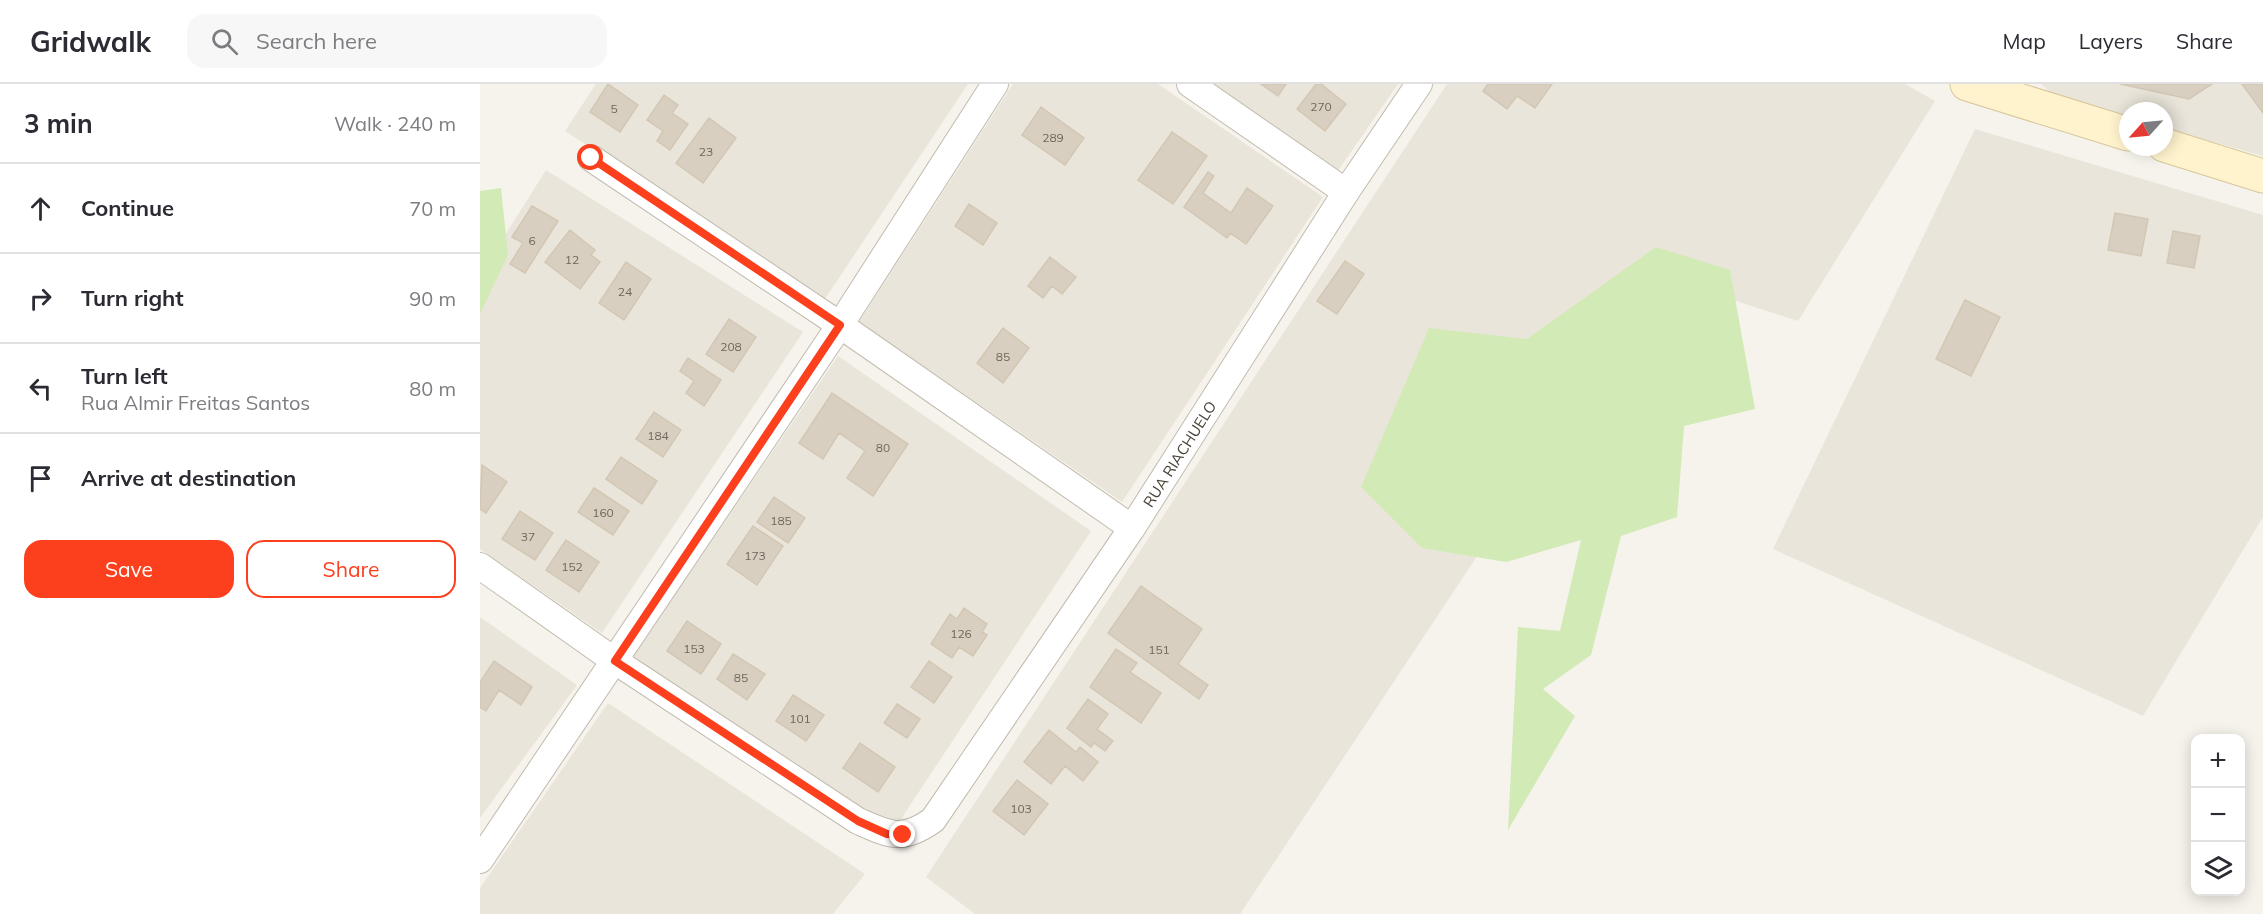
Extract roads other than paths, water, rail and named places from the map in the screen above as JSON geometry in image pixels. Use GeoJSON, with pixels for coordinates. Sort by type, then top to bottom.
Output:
{"type":"FeatureCollection","features":[{"type":"Feature","properties":{"kind":"street"},"geometry":{"type":"LineString","coordinates":[[480,860],[840,325],[995,84]]}},
{"type":"Feature","properties":{"kind":"street"},"geometry":{"type":"LineString","coordinates":[[1190,84],[1346,192]]}},
{"type":"Feature","properties":{"kind":"street","name":"RUA RIACHUELO"},"geometry":{"type":"LineString","coordinates":[[615,661],[858,821],[887,834],[903,835],[918,831],[933,820],[1132,528],[1346,192],[1419,84]]}},
{"type":"Feature","properties":{"kind":"street"},"geometry":{"type":"LineString","coordinates":[[1967,84],[2119,131]]}},
{"type":"Feature","properties":{"kind":"street"},"geometry":{"type":"LineString","coordinates":[[2173,148],[2263,176]]}},
{"type":"Feature","properties":{"kind":"street"},"geometry":{"type":"LineString","coordinates":[[591,158],[840,325],[1132,528]]}},
{"type":"Feature","properties":{"kind":"street"},"geometry":{"type":"LineString","coordinates":[[480,566],[615,661]]}}]}
